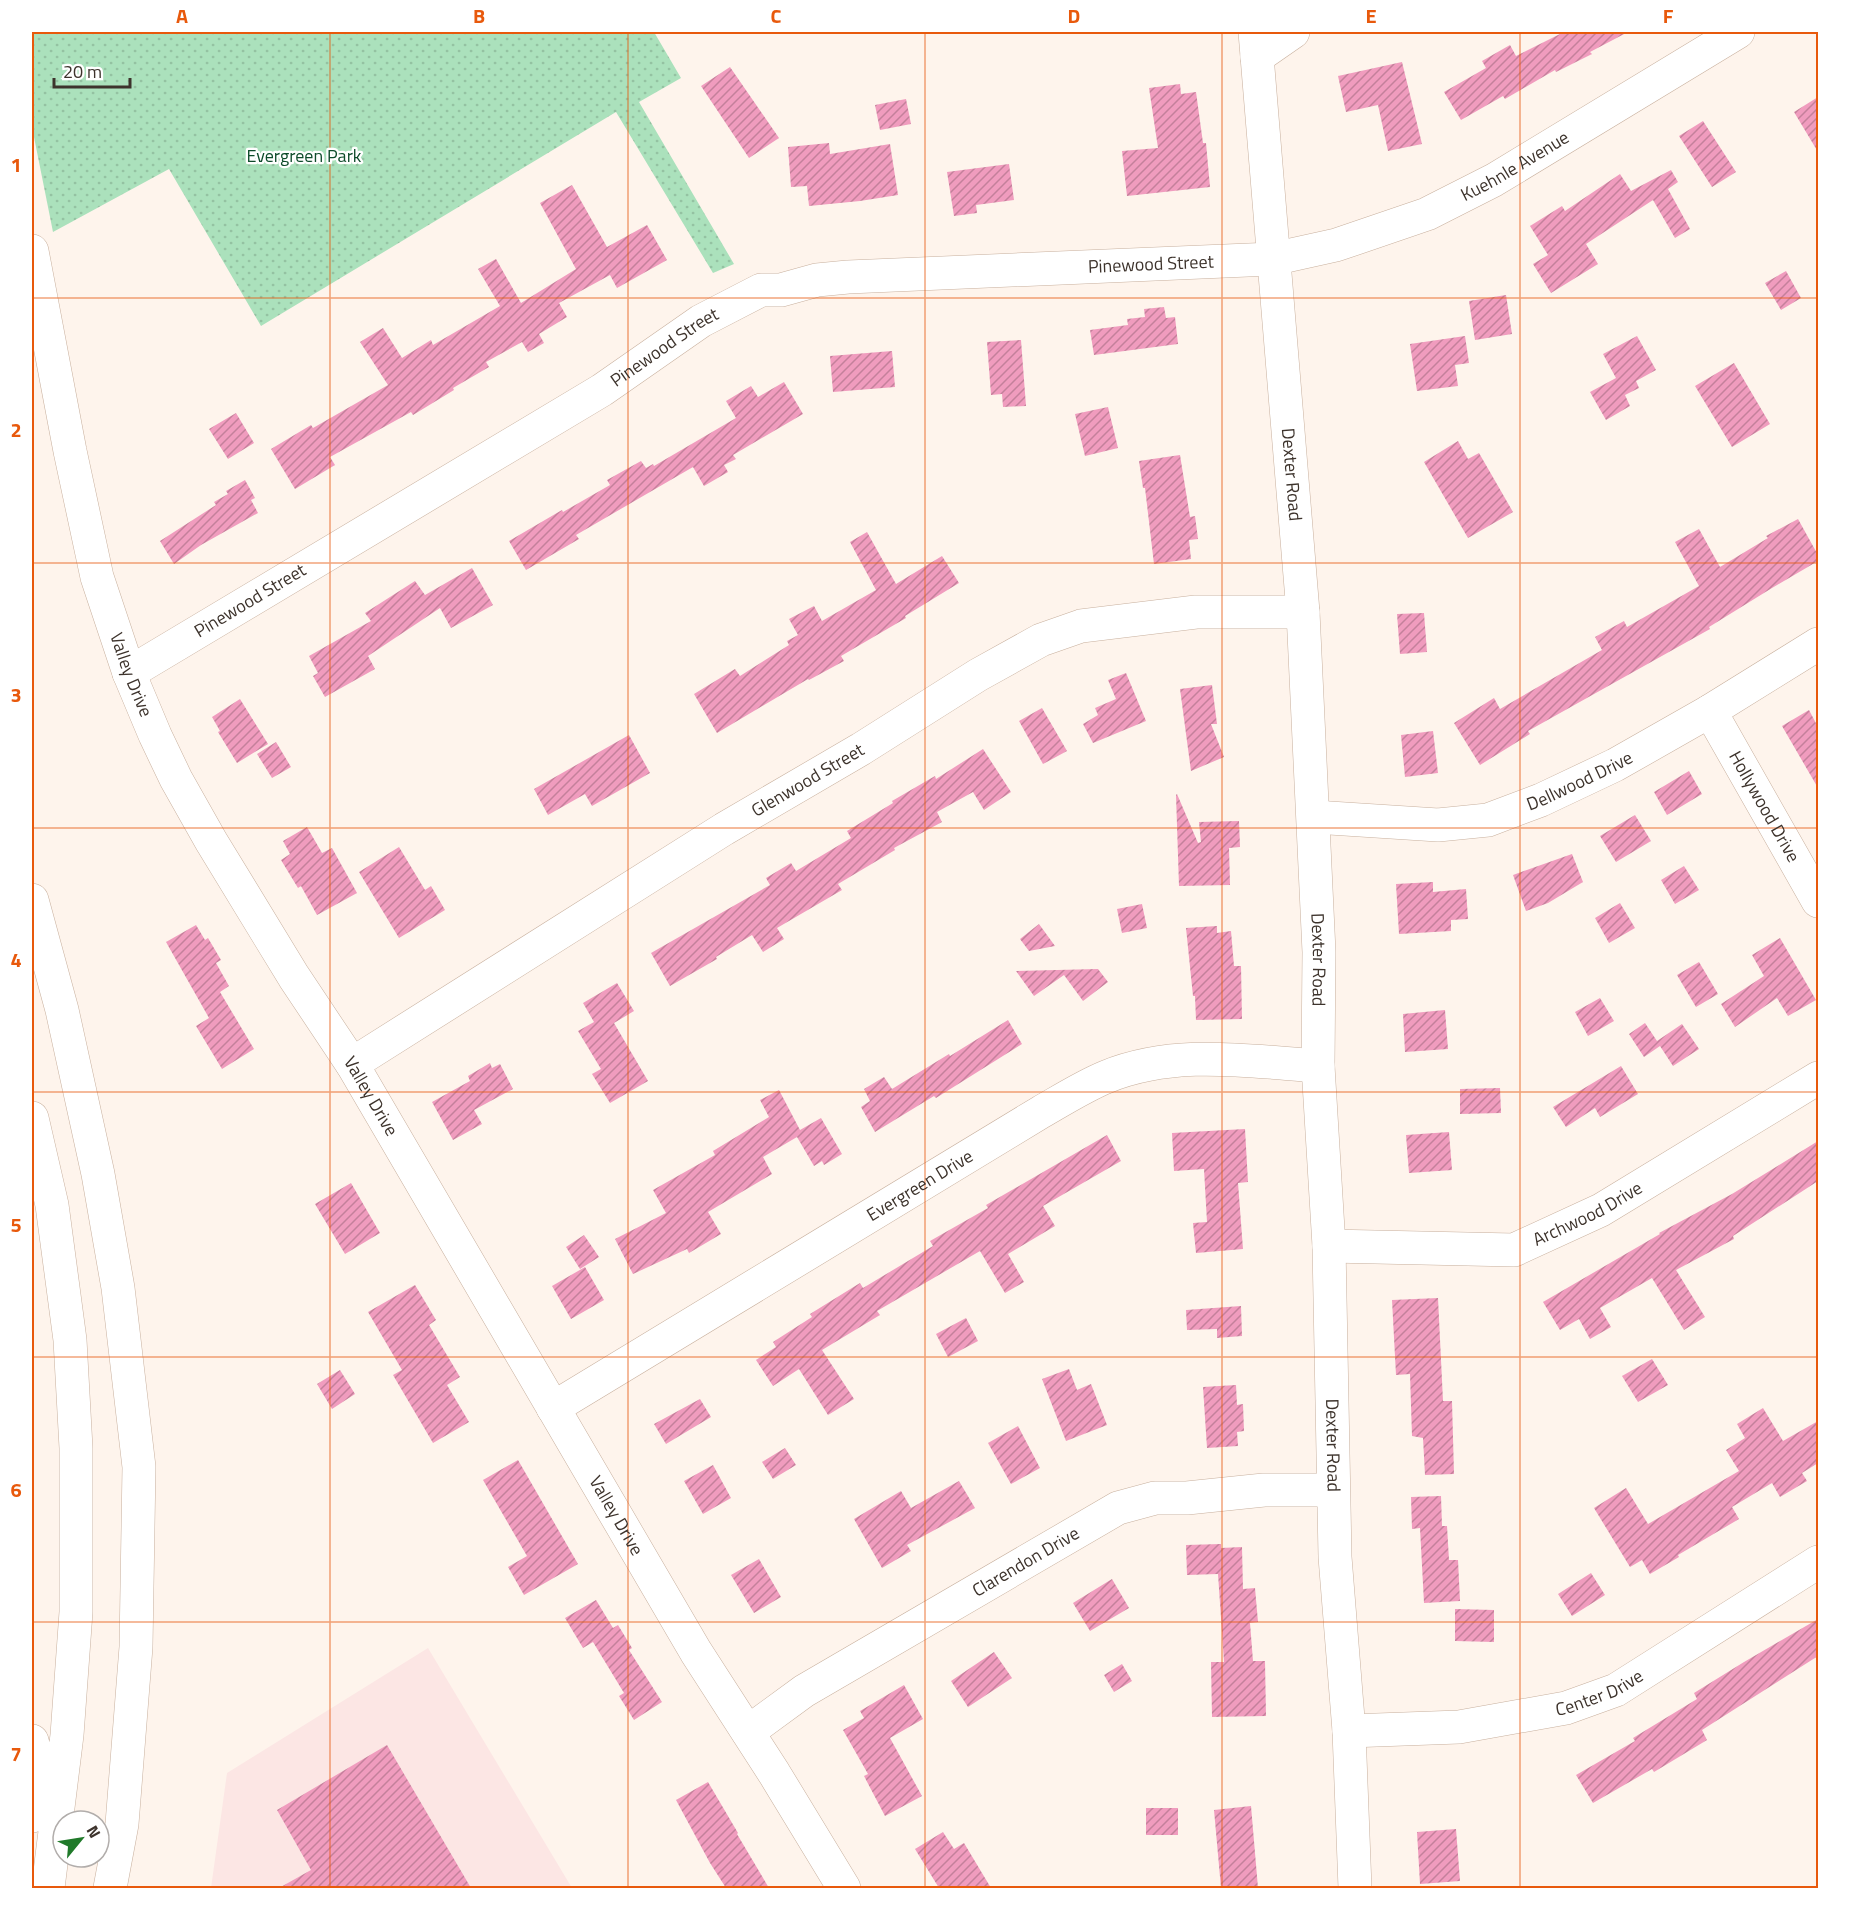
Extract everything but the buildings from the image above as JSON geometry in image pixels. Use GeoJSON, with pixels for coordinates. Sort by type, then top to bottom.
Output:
{"type":"FeatureCollection","features":[{"type":"Feature","properties":{"kind":"main road"},"geometry":{"type":"LineString","coordinates":[[1256,44],[1293,32]]}},
{"type":"Feature","properties":{"kind":"main road","name":"Kuehnle Avenue"},"geometry":{"type":"LineString","coordinates":[[1273,259],[1336,245],[1427,214],[1494,180],[1738,32]]}},
{"type":"Feature","properties":{"kind":"main road","name":"Dexter Road"},"geometry":{"type":"LineString","coordinates":[[1256,44],[1303,612],[1314,817],[1319,952],[1318,1066],[1329,1246],[1335,1557],[1349,1731],[1354,1888]]}},
{"type":"Feature","properties":{"kind":"main road","name":"Valley Drive"},"geometry":{"type":"LineString","coordinates":[[32,251],[97,577],[129,673],[176,779],[294,978],[352,1064],[696,1652],[844,1888]]}},
{"type":"Feature","properties":{"kind":"main road","name":"Pinewood Street"},"geometry":{"type":"LineString","coordinates":[[129,673],[602,390],[701,321],[761,290],[781,290],[817,280],[848,277],[1273,259]]}},
{"type":"Feature","properties":{"kind":"main road","name":"Glenwood Street"},"geometry":{"type":"LineString","coordinates":[[352,1064],[724,828],[861,749],[978,675],[1041,640],[1081,626],[1196,612],[1303,612]]}},
{"type":"Feature","properties":{"kind":"main road","name":"Dellwood Drive"},"geometry":{"type":"LineString","coordinates":[[1314,817],[1438,825],[1488,820],[1541,800],[1615,765],[1710,711],[1818,644]]}},
{"type":"Feature","properties":{"kind":"main road","name":"Hollywood Drive"},"geometry":{"type":"LineString","coordinates":[[1710,711],[1818,901]]}},
{"type":"Feature","properties":{"kind":"main road"},"geometry":{"type":"LineString","coordinates":[[32,900],[63,1010],[98,1174],[118,1288],[139,1467],[136,1647],[122,1824],[111,1888]]}},
{"type":"Feature","properties":{"kind":"main road","name":"Evergreen Drive"},"geometry":{"type":"LineString","coordinates":[[553,1408],[1041,1112],[1105,1077],[1155,1062],[1202,1059],[1318,1066]]}},
{"type":"Feature","properties":{"kind":"main road","name":"Archwood Drive"},"geometry":{"type":"LineString","coordinates":[[1329,1246],[1514,1250],[1601,1210],[1818,1078]]}},
{"type":"Feature","properties":{"kind":"main road"},"geometry":{"type":"LineString","coordinates":[[32,1118],[52,1205],[70,1340],[76,1448],[76,1612],[68,1735],[48,1888]]}},
{"type":"Feature","properties":{"kind":"main road","name":"Clarendon Drive"},"geometry":{"type":"LineString","coordinates":[[748,1732],[804,1691],[1118,1508],[1155,1498],[1187,1498],[1264,1490],[1333,1490]]}},
{"type":"Feature","properties":{"kind":"main road","name":"Center Drive"},"geometry":{"type":"LineString","coordinates":[[1349,1731],[1459,1727],[1566,1708],[1616,1690],[1818,1562]]}},
{"type":"Feature","properties":{"kind":"main road"},"geometry":{"type":"LineString","coordinates":[[32,1741],[35,1751],[36,1788],[32,1816]]}},
{"type":"Feature","properties":{"kind":"shaded area"},"geometry":{"type":"Polygon","coordinates":[[[428,1648],[572,1888],[211,1888],[227,1773],[428,1648]]]}},
{"type":"Feature","properties":{"kind":"green space","name":"Evergreen Park"},"geometry":{"type":"Polygon","coordinates":[[[32,32],[654,32],[681,78],[639,102],[734,264],[713,273],[616,112],[261,326],[169,169],[53,232],[32,127],[32,32]]]}}]}
